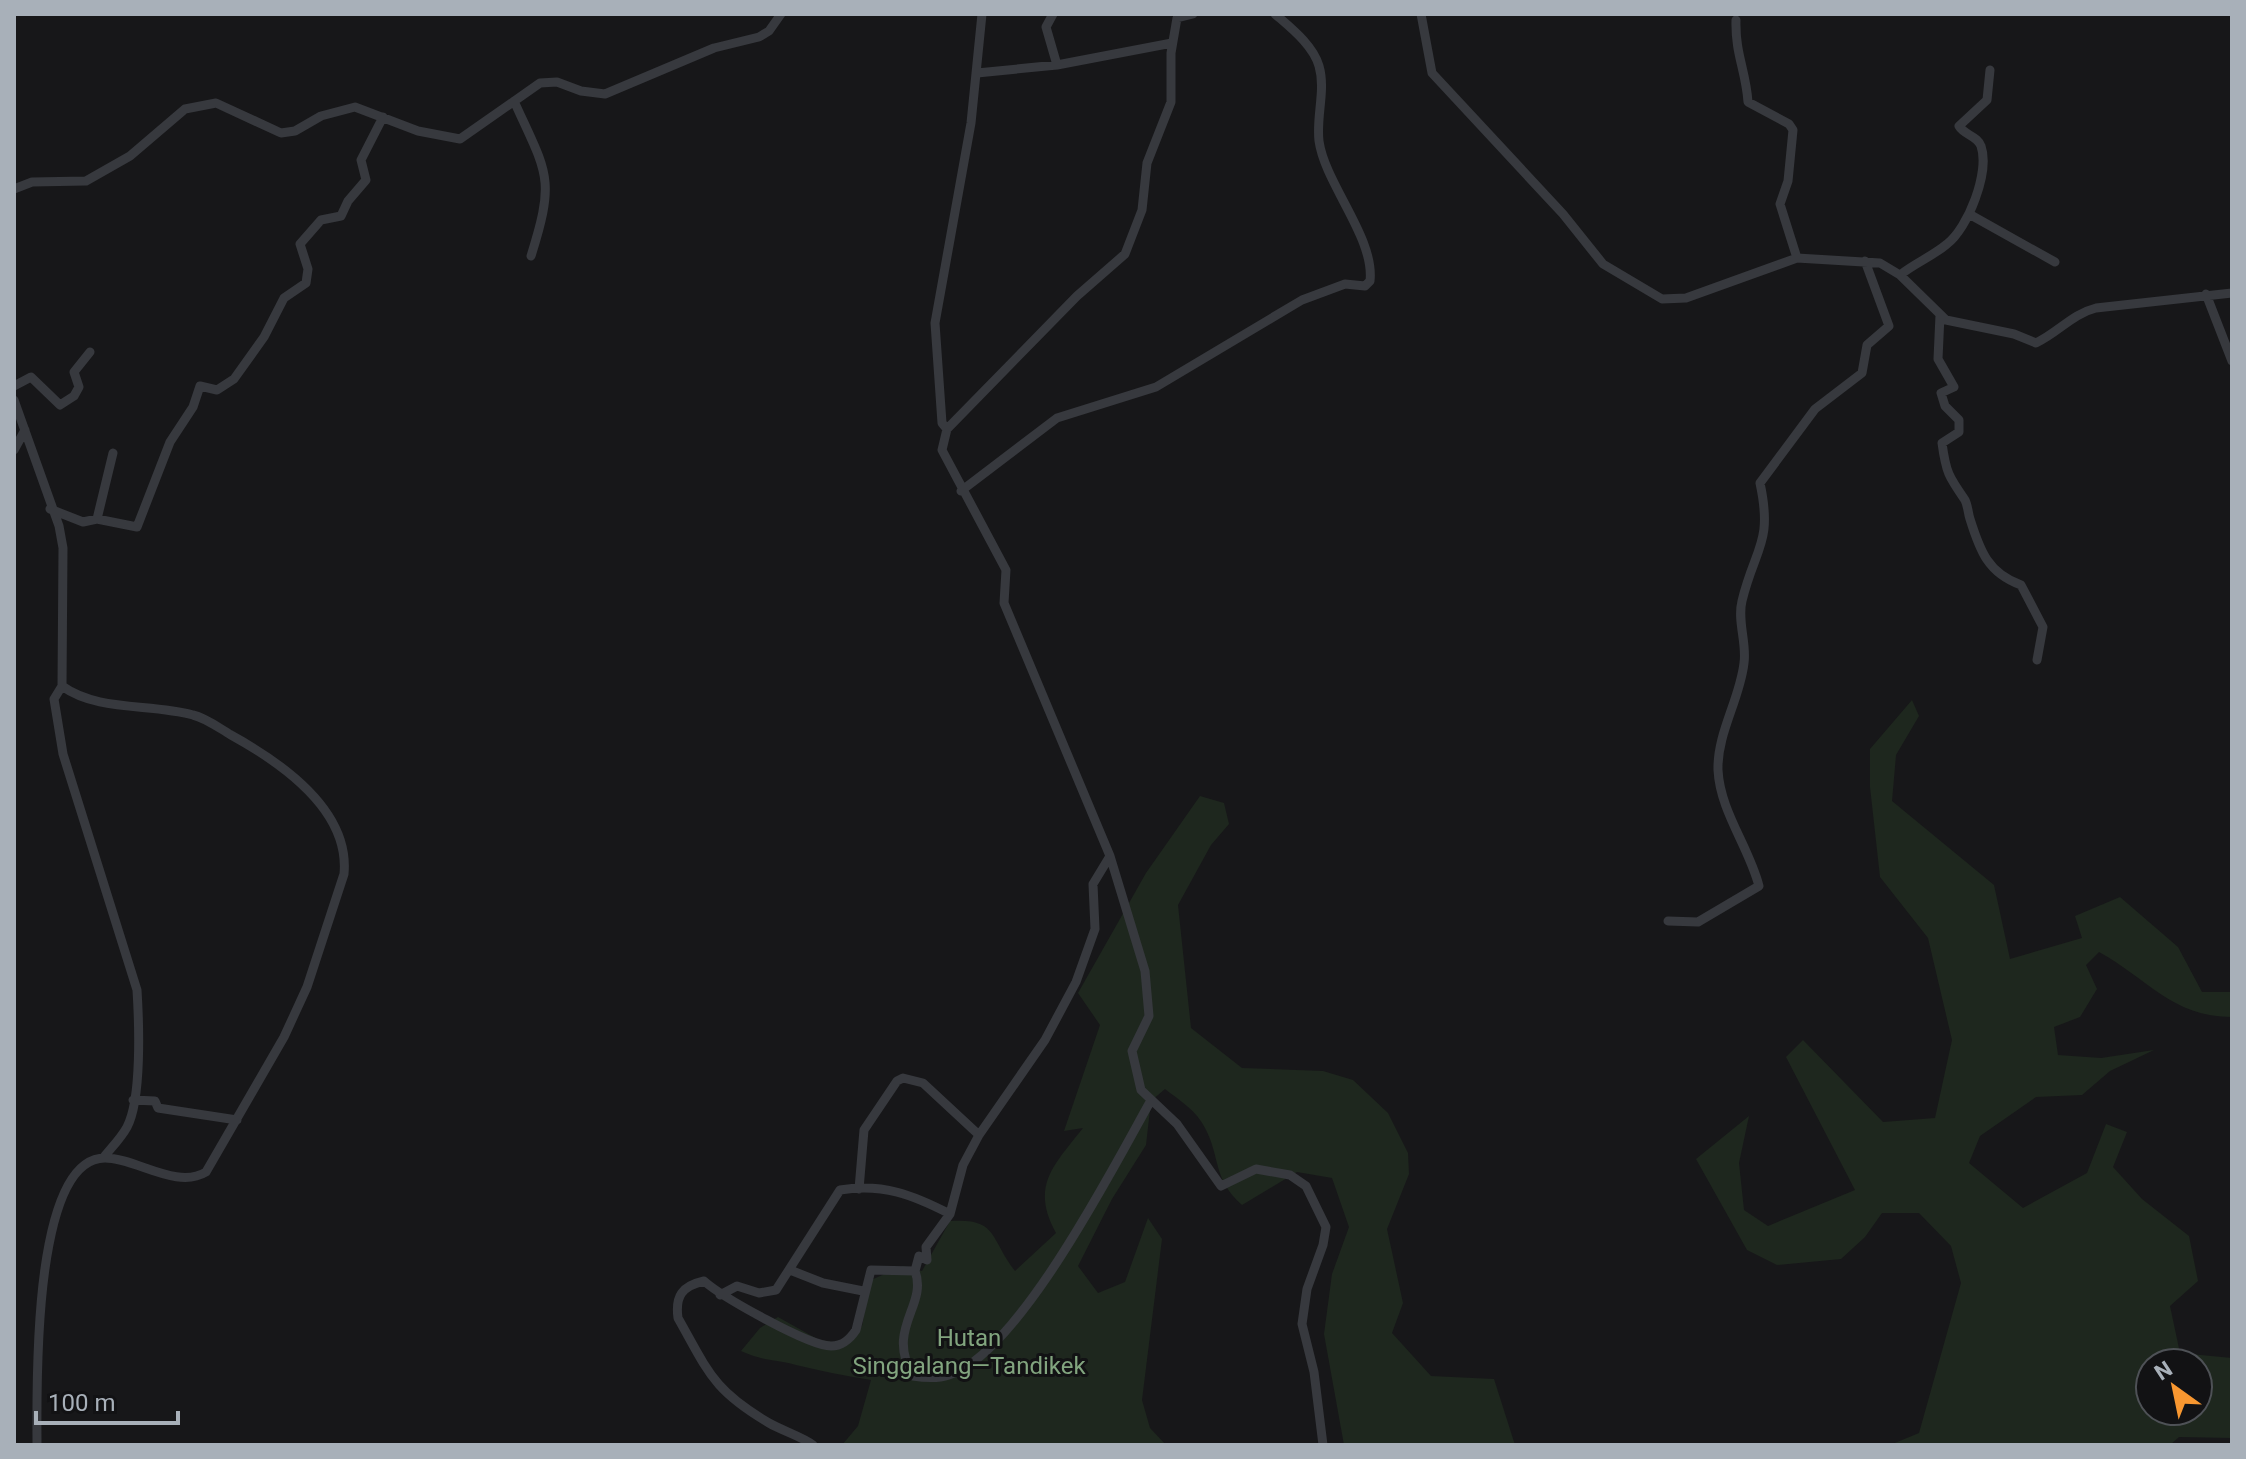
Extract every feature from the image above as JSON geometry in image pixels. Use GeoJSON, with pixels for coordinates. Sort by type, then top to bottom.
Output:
{"type":"FeatureCollection","features":[{"type":"Feature","properties":{"kind":"street"},"geometry":{"type":"LineString","coordinates":[[14,189],[32,182],[70,183],[94,178],[130,156],[185,109],[216,103],[281,133],[295,131],[321,116],[346,108],[365,109],[418,131],[460,139],[549,81],[581,91],[605,94],[714,48],[759,37],[769,31],[781,14]]}},
{"type":"Feature","properties":{"kind":"street"},"geometry":{"type":"LineString","coordinates":[[947,429],[942,423],[935,323],[971,123],[982,14]]}},
{"type":"Feature","properties":{"kind":"street"},"geometry":{"type":"LineString","coordinates":[[1053,14],[1046,27],[1057,65]]}},
{"type":"Feature","properties":{"kind":"street"},"geometry":{"type":"LineString","coordinates":[[1193,14],[1177,18],[1172,43],[1171,102],[1147,163],[1142,210],[1125,254],[1077,296],[947,429],[942,450],[961,491],[1006,570],[1004,603],[1110,856],[1145,971],[1149,1016],[1132,1051],[1136,1077],[1150,1102],[1177,1124],[1221,1186],[1256,1169],[1276,1171],[1299,1180],[1314,1198],[1326,1235],[1307,1289],[1302,1324],[1314,1372],[1323,1445]]}},
{"type":"Feature","properties":{"kind":"street"},"geometry":{"type":"LineString","coordinates":[[961,491],[1057,418],[1156,387],[1302,300],[1345,284],[1365,286],[1370,281],[1353,220],[1325,162],[1319,141],[1319,64],[1307,45],[1275,14]]}},
{"type":"Feature","properties":{"kind":"street"},"geometry":{"type":"LineString","coordinates":[[1421,14],[1432,73],[1563,214],[1603,264],[1662,299],[1686,298],[1797,258],[1865,261],[1880,263],[1900,275],[1940,315],[2036,343],[2053,335],[2077,313],[2232,293]]}},
{"type":"Feature","properties":{"kind":"street"},"geometry":{"type":"LineString","coordinates":[[1736,20],[1736,55],[1745,74],[1748,102],[1789,124],[1793,130],[1788,181],[1780,204],[1797,258]]}},
{"type":"Feature","properties":{"kind":"street"},"geometry":{"type":"LineString","coordinates":[[977,73],[1057,65],[1172,43]]}},
{"type":"Feature","properties":{"kind":"street"},"geometry":{"type":"LineString","coordinates":[[1900,275],[1948,243],[1969,214],[1981,176],[1982,149],[1981,143],[1959,126],[1987,100],[1990,70]]}},
{"type":"Feature","properties":{"kind":"street"},"geometry":{"type":"LineString","coordinates":[[514,101],[540,157],[548,185],[531,256]]}},
{"type":"Feature","properties":{"kind":"street"},"geometry":{"type":"LineString","coordinates":[[50,509],[83,522],[97,519],[129,527],[140,523],[149,491],[170,442],[193,407],[197,389],[200,386],[217,390],[234,379],[264,337],[284,298],[306,283],[308,269],[300,244],[321,220],[341,216],[348,201],[366,180],[361,160],[383,117]]}},
{"type":"Feature","properties":{"kind":"street"},"geometry":{"type":"LineString","coordinates":[[1969,214],[2055,262]]}},
{"type":"Feature","properties":{"kind":"street"},"geometry":{"type":"LineString","coordinates":[[1668,921],[1698,922],[1759,886],[1721,790],[1718,758],[1744,662],[1741,604],[1765,537],[1767,516],[1760,483],[1815,409],[1862,373],[1867,345],[1889,326],[1865,261]]}},
{"type":"Feature","properties":{"kind":"street"},"geometry":{"type":"LineString","coordinates":[[2206,294],[2232,361]]}},
{"type":"Feature","properties":{"kind":"street"},"geometry":{"type":"LineString","coordinates":[[1940,315],[1938,359],[1954,387],[1941,393],[1945,406],[1959,420],[1959,432],[1942,443],[1945,471],[1954,489],[1966,501],[1987,561],[2000,579],[2021,585],[2043,627],[2037,660]]}},
{"type":"Feature","properties":{"kind":"street"},"geometry":{"type":"LineString","coordinates":[[14,386],[31,377],[60,405],[77,392],[79,387],[74,372],[90,352]]}},
{"type":"Feature","properties":{"kind":"street"},"geometry":{"type":"LineString","coordinates":[[14,400],[50,509],[59,526],[63,548],[62,686],[54,699],[60,741],[137,990],[139,1028],[128,1126],[104,1157],[79,1168],[64,1189],[49,1233],[37,1372],[37,1445]]}},
{"type":"Feature","properties":{"kind":"street"},"geometry":{"type":"LineString","coordinates":[[14,450],[25,430]]}},
{"type":"Feature","properties":{"kind":"street"},"geometry":{"type":"LineString","coordinates":[[97,519],[113,453]]}},
{"type":"Feature","properties":{"kind":"street"},"geometry":{"type":"LineString","coordinates":[[62,686],[75,695],[94,701],[195,715],[254,747],[287,772],[322,806],[340,838],[346,857],[344,874],[307,987],[284,1037],[206,1172],[197,1177],[104,1157]]}},
{"type":"Feature","properties":{"kind":"street"},"geometry":{"type":"LineString","coordinates":[[1110,856],[1093,884],[1095,929],[1076,982],[1045,1040],[979,1135],[963,1165],[950,1214],[926,1247],[927,1260],[919,1256],[915,1271],[915,1295],[901,1336],[904,1360],[913,1376],[951,1375],[1002,1336],[1070,1245],[1150,1102]]}},
{"type":"Feature","properties":{"kind":"street"},"geometry":{"type":"LineString","coordinates":[[859,1189],[864,1130],[897,1081],[903,1078],[923,1083],[979,1135]]}},
{"type":"Feature","properties":{"kind":"street"},"geometry":{"type":"LineString","coordinates":[[133,1100],[155,1101],[158,1108],[237,1120]]}},
{"type":"Feature","properties":{"kind":"street"},"geometry":{"type":"LineString","coordinates":[[720,1295],[737,1286],[767,1294],[776,1290],[840,1190],[872,1187],[912,1194],[950,1214]]}},
{"type":"Feature","properties":{"kind":"street"},"geometry":{"type":"LineString","coordinates":[[790,1270],[823,1283],[863,1291]]}},
{"type":"Feature","properties":{"kind":"street"},"geometry":{"type":"LineString","coordinates":[[813,1445],[733,1402],[711,1376],[678,1318],[676,1304],[680,1293],[690,1284],[704,1281],[720,1295],[830,1346],[841,1344],[856,1330],[863,1291],[871,1270],[915,1271]]}},
{"type":"Feature","properties":{"kind":"green space"},"geometry":{"type":"Polygon","coordinates":[[[1912,700],[1919,716],[1896,755],[1892,801],[1994,885],[2010,959],[2082,938],[2075,916],[2120,897],[2178,947],[2202,992],[2232,992],[2232,1017],[2193,1010],[2161,994],[2099,952],[2086,965],[2097,989],[2080,1017],[2054,1027],[2058,1055],[2101,1058],[2154,1050],[2110,1071],[2082,1095],[2036,1097],[1980,1136],[1969,1163],[2023,1208],[2087,1173],[2106,1124],[2127,1132],[2113,1167],[2142,1199],[2189,1236],[2198,1281],[2170,1306],[2179,1347],[2134,1347],[2134,1427],[2214,1427],[2214,1356],[2232,1358],[2232,1438],[2179,1437],[2170,1445],[1890,1445],[1919,1433],[1961,1283],[1951,1246],[1919,1213],[1882,1213],[1865,1237],[1841,1259],[1777,1265],[1747,1250],[1696,1159],[1749,1116],[1739,1163],[1744,1210],[1768,1226],[1855,1190],[1786,1057],[1803,1040],[1883,1122],[1935,1118],[1952,1040],[1928,938],[1880,877],[1870,787],[1870,749],[1912,700]]]}},
{"type":"Feature","properties":{"kind":"green space","name":"Hutan Singgalang—Tandikek"},"geometry":{"type":"Polygon","coordinates":[[[1200,796],[1224,803],[1229,824],[1211,845],[1178,905],[1191,1028],[1242,1068],[1323,1071],[1353,1080],[1388,1113],[1408,1153],[1409,1174],[1387,1229],[1403,1303],[1392,1333],[1431,1376],[1494,1379],[1515,1445],[1344,1445],[1324,1334],[1332,1274],[1349,1227],[1332,1178],[1297,1172],[1242,1205],[1221,1177],[1202,1122],[1165,1089],[1151,1101],[1146,1145],[1112,1199],[1078,1266],[1098,1293],[1125,1282],[1148,1218],[1162,1239],[1142,1400],[1150,1428],[1166,1445],[842,1445],[858,1426],[871,1380],[763,1359],[741,1351],[760,1328],[778,1317],[819,1340],[840,1343],[862,1326],[871,1280],[903,1266],[922,1271],[950,1221],[966,1221],[985,1227],[1015,1271],[1056,1233],[1045,1202],[1045,1189],[1055,1165],[1083,1128],[1064,1131],[1100,1025],[1078,993],[1146,873],[1200,796]]]}}]}
